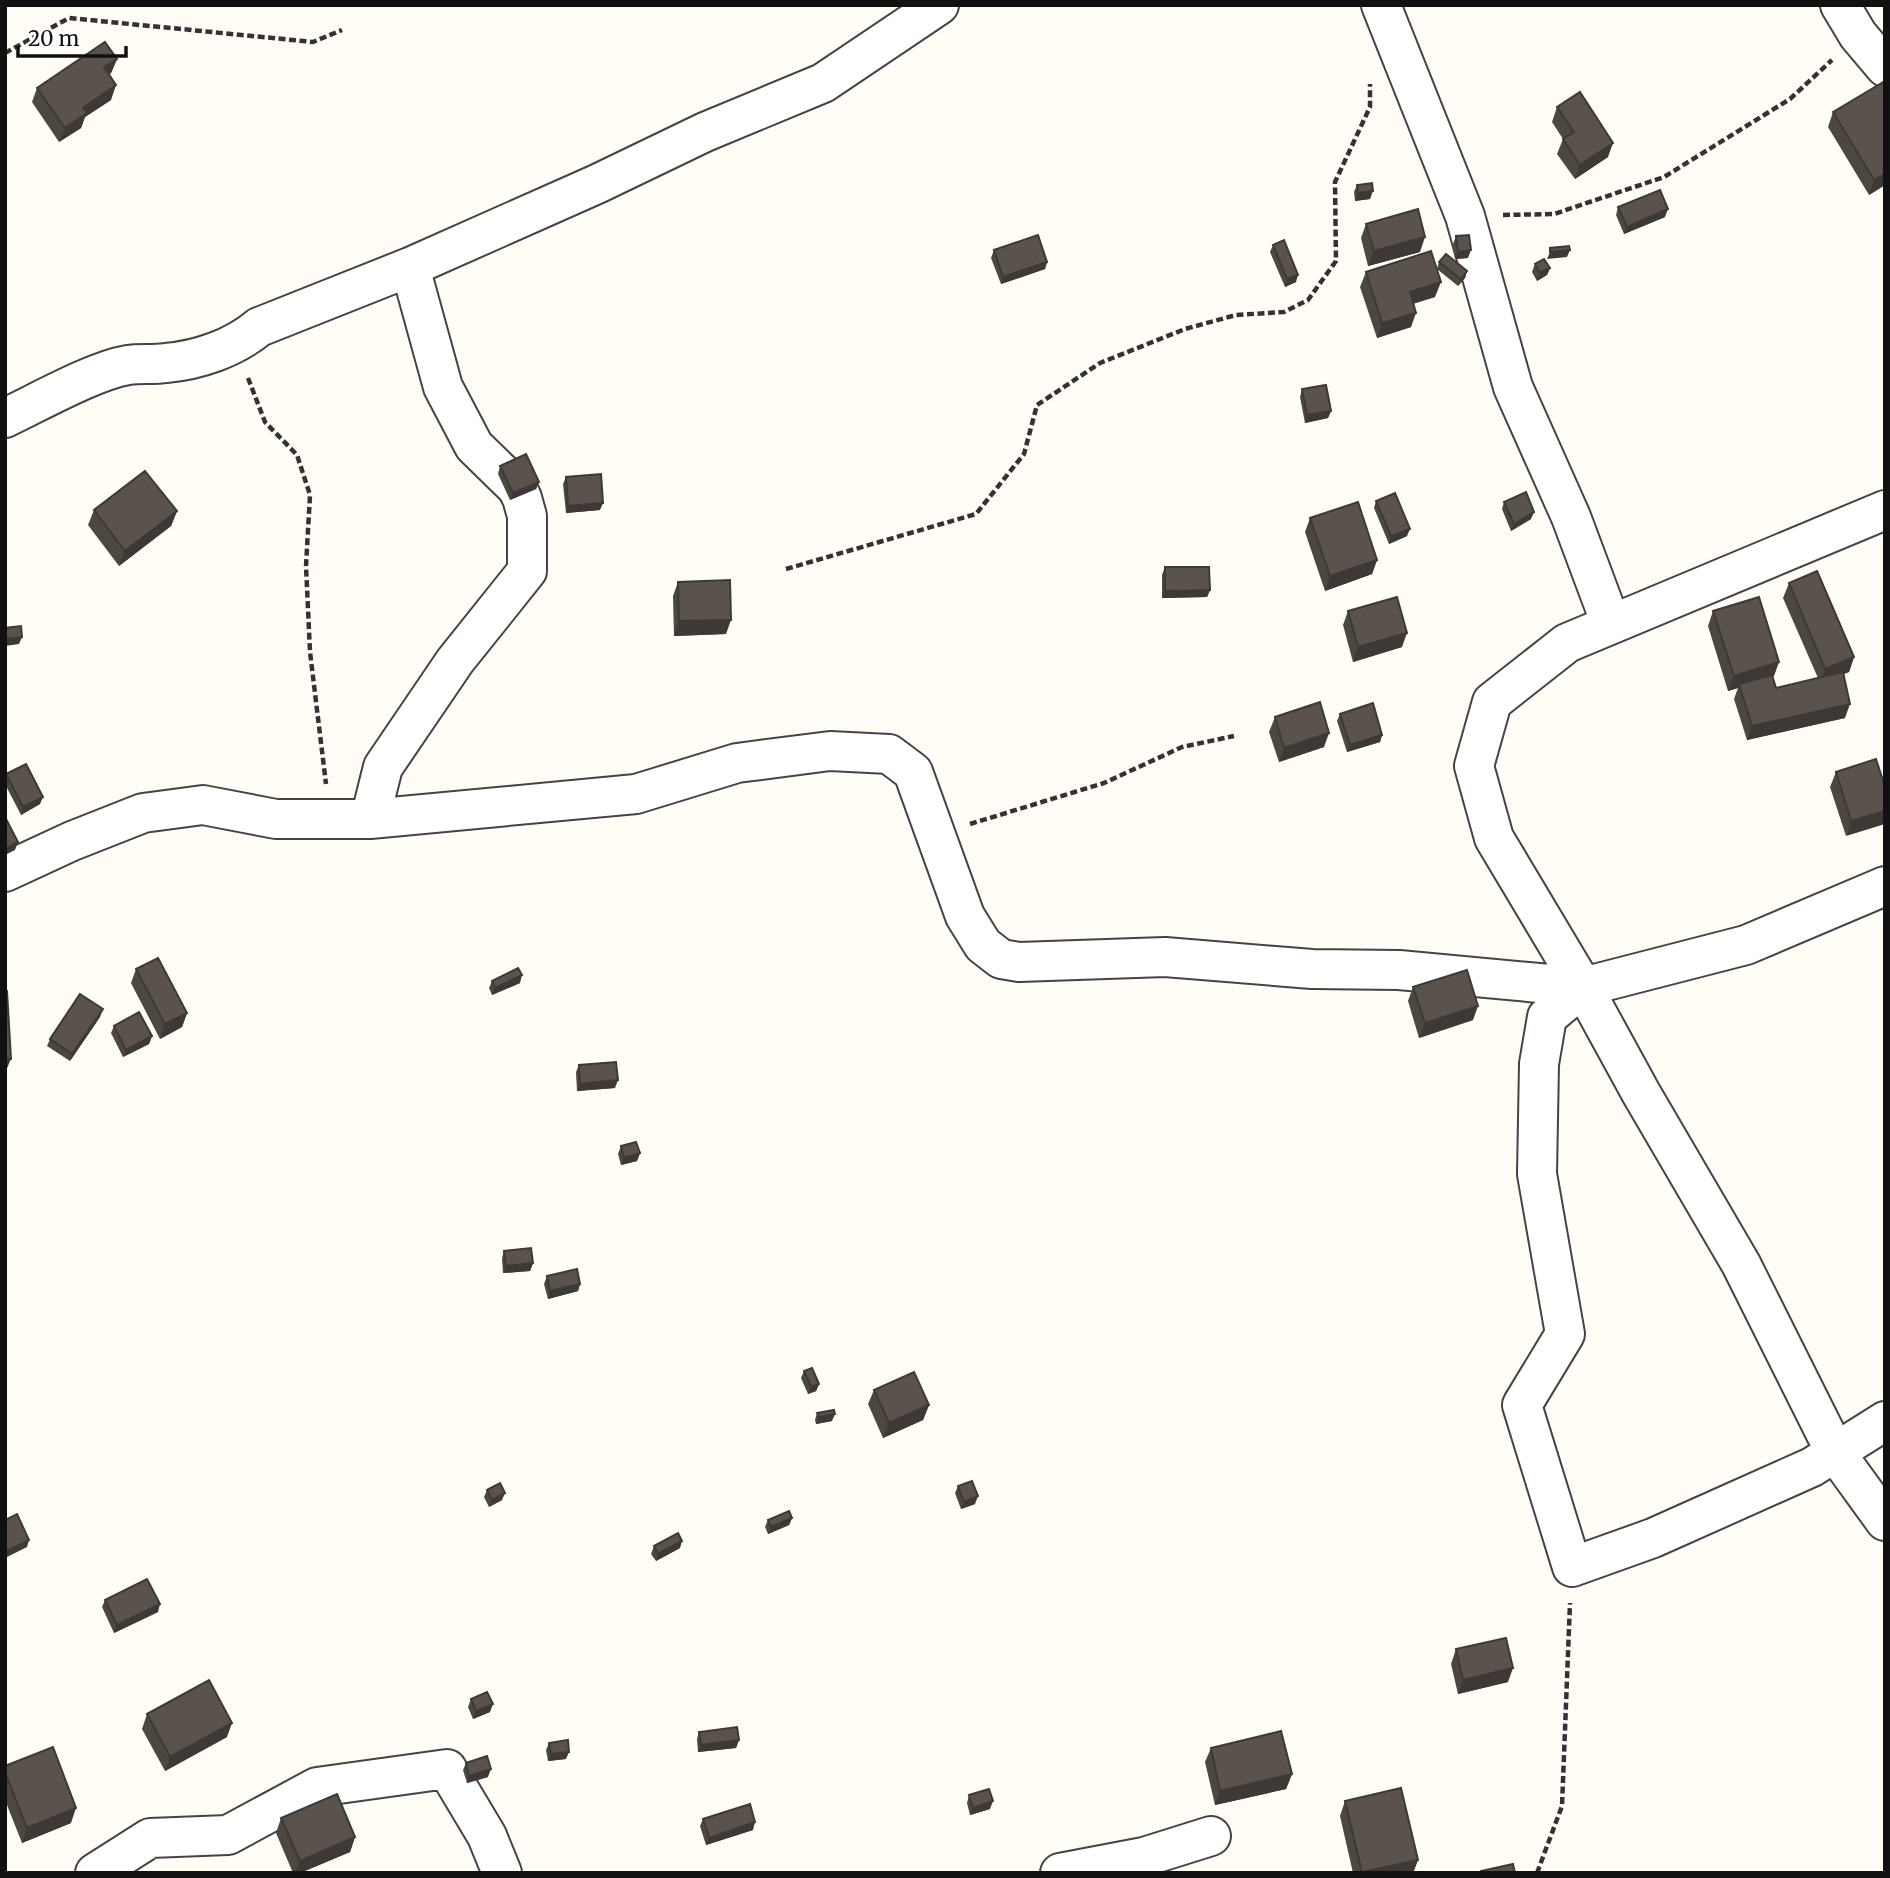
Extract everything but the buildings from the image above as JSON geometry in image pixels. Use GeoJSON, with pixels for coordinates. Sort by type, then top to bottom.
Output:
{"type":"FeatureCollection","features":[{"type":"Feature","properties":{"kind":"street"},"geometry":{"type":"LineString","coordinates":[[5,418],[90,378],[128,365],[168,363],[222,350],[245,339],[259,327],[410,267],[597,184],[705,132],[823,83],[939,5]]}},
{"type":"Feature","properties":{"kind":"street"},"geometry":{"type":"LineString","coordinates":[[1381,5],[1465,216],[1513,387],[1571,517],[1611,624]]}},
{"type":"Feature","properties":{"kind":"street"},"geometry":{"type":"LineString","coordinates":[[1849,20],[1885,67]]}},
{"type":"Feature","properties":{"kind":"street"},"geometry":{"type":"LineString","coordinates":[[355,820],[383,767],[455,661],[527,571],[527,516],[522,498],[517,488],[474,446],[443,387],[410,267]]}},
{"type":"Feature","properties":{"kind":"street"},"geometry":{"type":"LineString","coordinates":[[1885,510],[1567,643],[1492,702],[1474,766],[1494,838],[1583,987],[1641,1093],[1741,1264],[1835,1452],[1885,1521]]}},
{"type":"Feature","properties":{"kind":"street"},"geometry":{"type":"LineString","coordinates":[[5,872],[72,841],[143,813],[203,805],[276,819],[355,820],[636,794],[737,763],[830,751],[889,754],[913,772],[965,916],[983,945],[1001,959],[1019,962],[1165,957],[1312,970],[1399,970],[1583,987],[1746,945],[1885,886]]}},
{"type":"Feature","properties":{"kind":"street"},"geometry":{"type":"LineString","coordinates":[[1583,987],[1547,1017],[1539,1064],[1537,1174],[1565,1334],[1522,1405],[1572,1567],[1688,1523],[1812,1467],[1885,1421]]}},
{"type":"Feature","properties":{"kind":"street"},"geometry":{"type":"LineString","coordinates":[[95,1873],[149,1838],[228,1835],[317,1787],[447,1769],[487,1836],[502,1873]]}},
{"type":"Feature","properties":{"kind":"street"},"geometry":{"type":"LineString","coordinates":[[1060,1873],[1144,1857],[1210,1836]]}},
{"type":"Feature","properties":{"kind":"path"},"geometry":{"type":"LineString","coordinates":[[5,53],[69,18],[313,43],[342,30]]}},
{"type":"Feature","properties":{"kind":"path"},"geometry":{"type":"LineString","coordinates":[[1465,216],[1554,214],[1664,177],[1790,99],[1849,20]]}},
{"type":"Feature","properties":{"kind":"path"},"geometry":{"type":"LineString","coordinates":[[786,569],[976,514],[1024,454],[1037,405],[1100,363],[1185,329],[1236,315],[1284,312],[1308,300],[1336,261],[1335,182],[1370,107],[1370,82]]}},
{"type":"Feature","properties":{"kind":"path"},"geometry":{"type":"LineString","coordinates":[[245,339],[248,379],[265,422],[297,454],[310,495],[306,566],[310,652],[326,785],[337,802],[355,820]]}},
{"type":"Feature","properties":{"kind":"path"},"geometry":{"type":"LineString","coordinates":[[936,836],[1104,783],[1182,747],[1234,736]]}},
{"type":"Feature","properties":{"kind":"path"},"geometry":{"type":"LineString","coordinates":[[1537,1873],[1562,1806],[1572,1567]]}}]}
